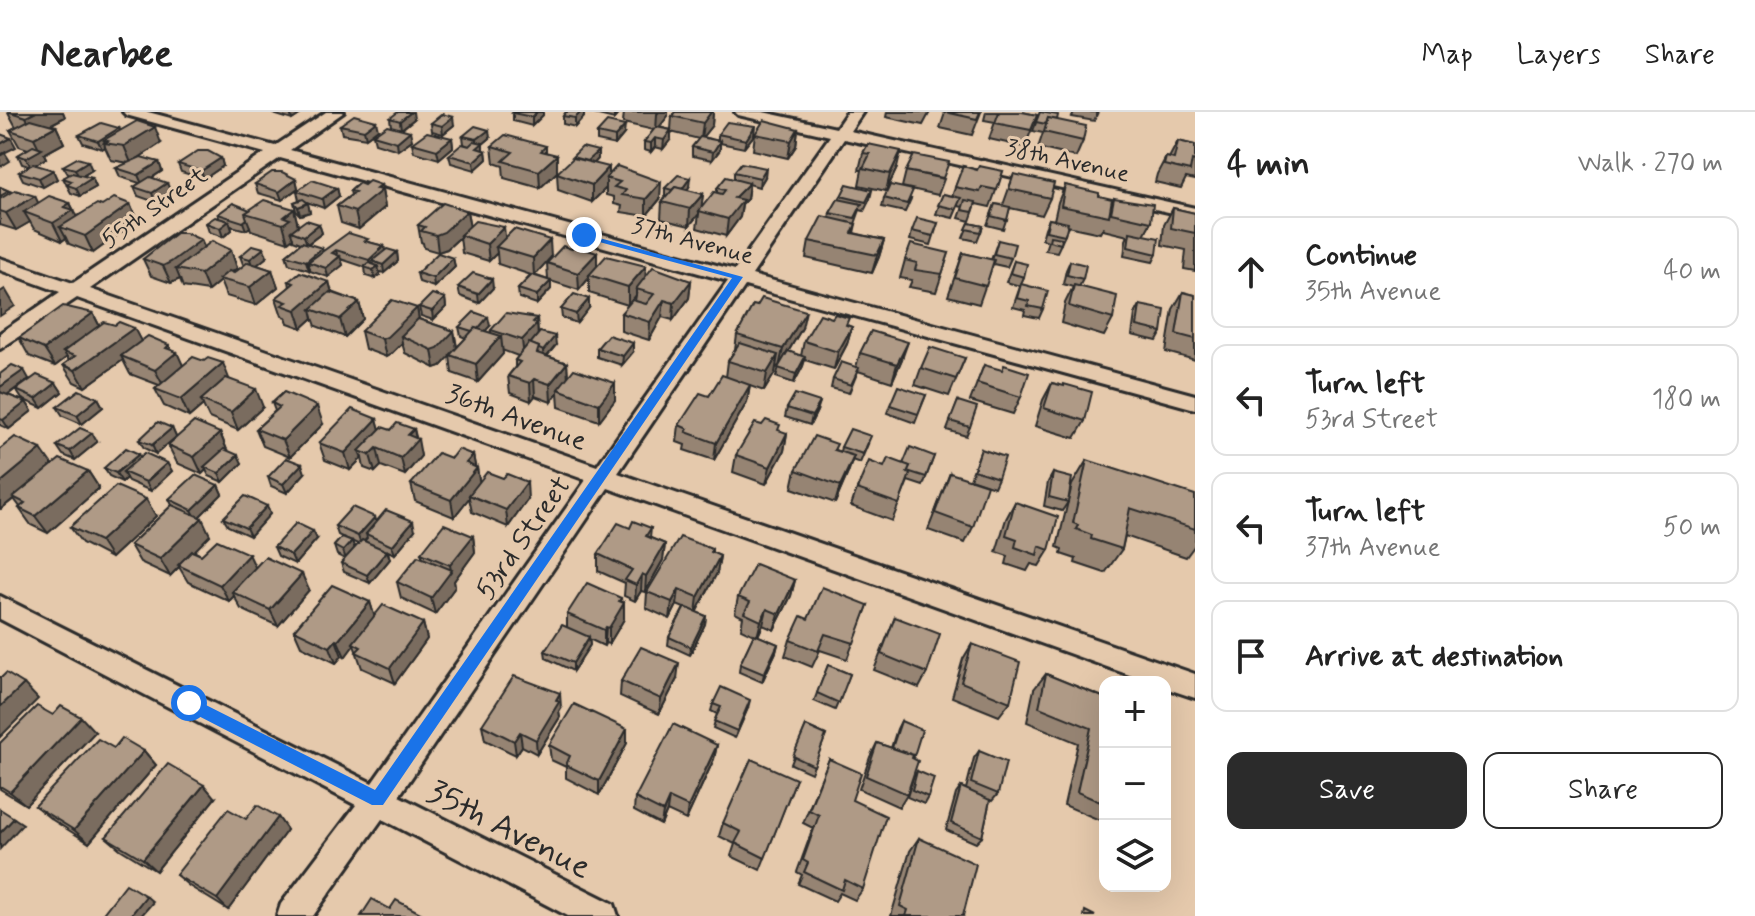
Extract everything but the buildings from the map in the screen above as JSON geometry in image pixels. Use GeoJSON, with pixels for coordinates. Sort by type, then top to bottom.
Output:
{"type":"FeatureCollection","features":[{"type":"Feature","properties":{"kind":"street","name":"37th Avenue"},"geometry":{"type":"LineString","coordinates":[[131,112],[1195,402]]}},
{"type":"Feature","properties":{"kind":"street","name":"55th Street"},"geometry":{"type":"LineString","coordinates":[[0,342],[336,112]]}},
{"type":"Feature","properties":{"kind":"street","name":"38th Avenue"},"geometry":{"type":"LineString","coordinates":[[743,112],[1195,213]]}},
{"type":"Feature","properties":{"kind":"street","name":"53rd Street"},"geometry":{"type":"LineString","coordinates":[[293,916],[378,800],[855,112]]}},
{"type":"Feature","properties":{"kind":"street","name":"36th Avenue"},"geometry":{"type":"LineString","coordinates":[[0,264],[1195,686]]}},
{"type":"Feature","properties":{"kind":"street","name":"35th Avenue"},"geometry":{"type":"LineString","coordinates":[[0,607],[602,916]]}},
{"type":"Feature","properties":{"kind":"route"},"geometry":{"type":"LineString","coordinates":[[189,703],[378,800],[738,277],[584,235]]}}]}
